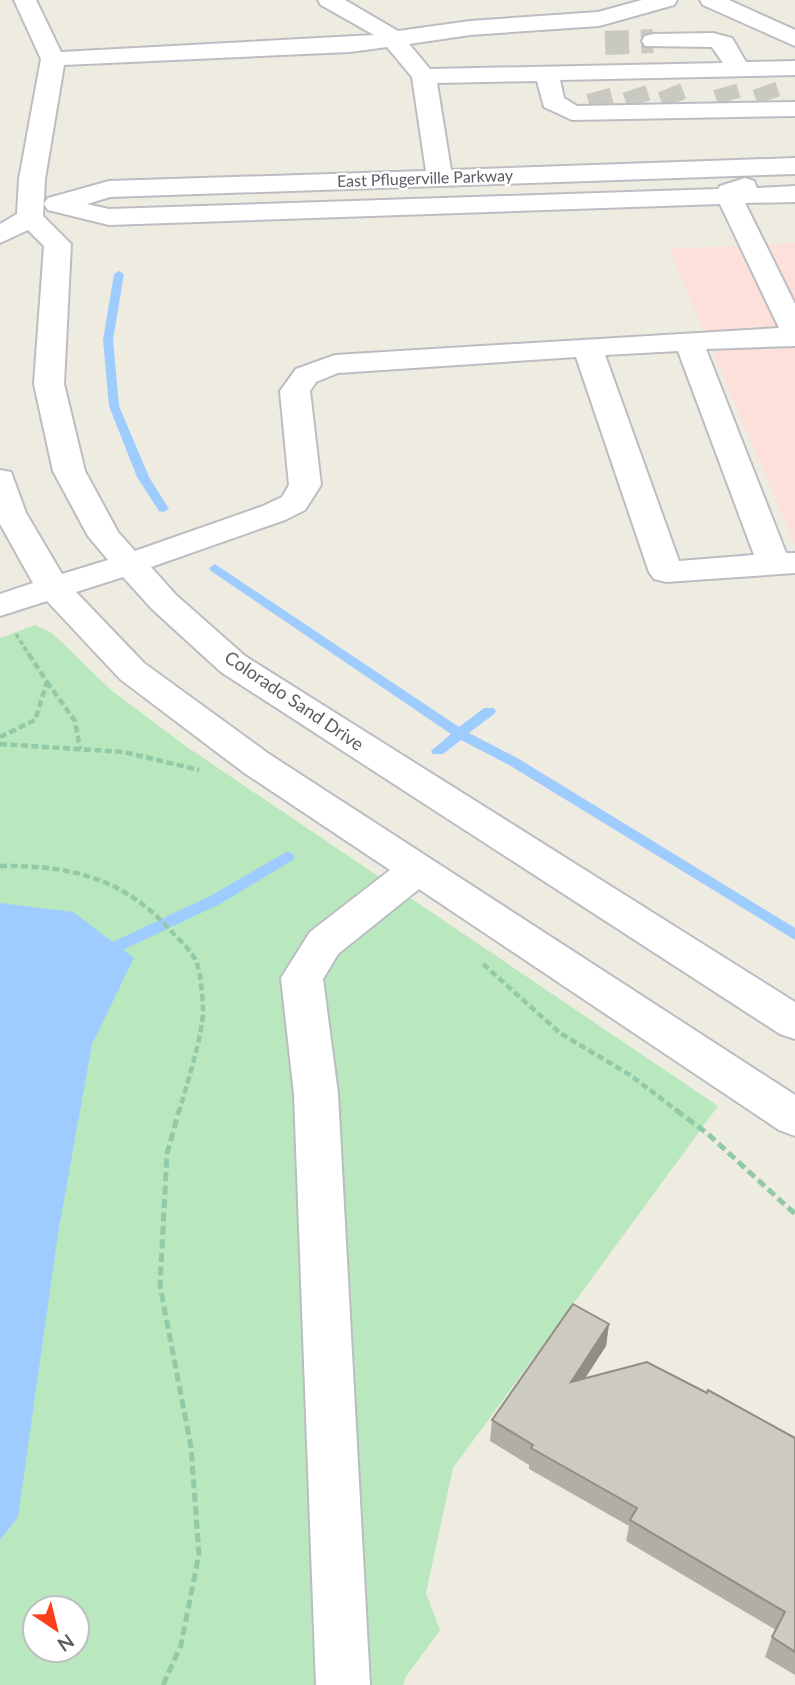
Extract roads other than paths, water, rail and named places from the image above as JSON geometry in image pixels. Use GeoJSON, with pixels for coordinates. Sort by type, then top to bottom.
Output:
{"type":"FeatureCollection","features":[{"type":"Feature","properties":{"kind":"street"},"geometry":{"type":"LineString","coordinates":[[25,0],[53,59],[26,213]]}},
{"type":"Feature","properties":{"kind":"street"},"geometry":{"type":"LineString","coordinates":[[328,0],[378,27],[393,39],[424,76],[440,178]]}},
{"type":"Feature","properties":{"kind":"street"},"geometry":{"type":"LineString","coordinates":[[53,59],[350,45],[470,28],[599,19],[666,0]]}},
{"type":"Feature","properties":{"kind":"street"},"geometry":{"type":"LineString","coordinates":[[711,0],[795,38]]}},
{"type":"Feature","properties":{"kind":"street"},"geometry":{"type":"LineString","coordinates":[[653,41],[713,40],[724,43],[750,91]]}},
{"type":"Feature","properties":{"kind":"street"},"geometry":{"type":"LineString","coordinates":[[506,74],[509,48],[546,45]]}},
{"type":"Feature","properties":{"kind":"street"},"geometry":{"type":"LineString","coordinates":[[424,76],[547,73],[598,96],[750,91],[795,68]]}},
{"type":"Feature","properties":{"kind":"street"},"geometry":{"type":"LineString","coordinates":[[547,73],[553,102],[560,109],[572,113],[598,96],[750,91]]}},
{"type":"Feature","properties":{"kind":"street","name":"East Pflugerville Parkway"},"geometry":{"type":"LineString","coordinates":[[26,213],[109,188],[795,166]]}},
{"type":"Feature","properties":{"kind":"street"},"geometry":{"type":"LineString","coordinates":[[5,615],[52,587],[129,564],[275,513],[294,503],[305,485],[295,391],[299,381],[310,372],[335,364],[795,335],[729,197],[729,191],[752,184],[795,179]]}},
{"type":"Feature","properties":{"kind":"street","name":"East Pflugerville Parkway"},"geometry":{"type":"LineString","coordinates":[[26,213],[109,217],[795,194]]}},
{"type":"Feature","properties":{"kind":"street","name":"Colorado Sand Drive"},"geometry":{"type":"LineString","coordinates":[[26,213],[58,244],[49,384],[69,471],[104,536],[164,602],[233,664],[795,1023]]}},
{"type":"Feature","properties":{"kind":"street"},"geometry":{"type":"LineString","coordinates":[[588,349],[666,572],[785,564],[689,342]]}},
{"type":"Feature","properties":{"kind":"street"},"geometry":{"type":"LineString","coordinates":[[0,479],[10,513],[52,587],[132,671],[256,763],[795,1118]]}},
{"type":"Feature","properties":{"kind":"street"},"geometry":{"type":"LineString","coordinates":[[343,1685],[316,1094],[302,978],[324,943],[417,870]]}},
{"type":"Feature","properties":{"kind":"water"},"geometry":{"type":"Polygon","coordinates":[[[0,903],[73,912],[134,958],[92,1044],[58,1234],[18,1517],[0,1540],[0,903]]]}},
{"type":"Feature","properties":{"kind":"waterway"},"geometry":{"type":"LineString","coordinates":[[119,274],[108,340],[114,406],[143,477],[163,509]]}},
{"type":"Feature","properties":{"kind":"waterway"},"geometry":{"type":"LineString","coordinates":[[215,568],[460,734]]}},
{"type":"Feature","properties":{"kind":"waterway"},"geometry":{"type":"LineString","coordinates":[[460,734],[489,711]]}},
{"type":"Feature","properties":{"kind":"waterway"},"geometry":{"type":"LineString","coordinates":[[438,751],[460,734]]}},
{"type":"Feature","properties":{"kind":"waterway"},"geometry":{"type":"LineString","coordinates":[[460,734],[514,762],[795,935]]}},
{"type":"Feature","properties":{"kind":"waterway"},"geometry":{"type":"LineString","coordinates":[[103,953],[215,900],[288,856]]}},
{"type":"Feature","properties":{"kind":"tunnel"},"geometry":{"type":"LineString","coordinates":[[605,43],[653,41]]}},
{"type":"Feature","properties":{"kind":"tunnel"},"geometry":{"type":"LineString","coordinates":[[764,86],[769,100]]}},
{"type":"Feature","properties":{"kind":"tunnel"},"geometry":{"type":"LineString","coordinates":[[725,87],[729,101]]}},
{"type":"Feature","properties":{"kind":"tunnel"},"geometry":{"type":"LineString","coordinates":[[669,88],[675,103]]}},
{"type":"Feature","properties":{"kind":"tunnel"},"geometry":{"type":"LineString","coordinates":[[634,89],[639,104]]}},
{"type":"Feature","properties":{"kind":"tunnel"},"geometry":{"type":"LineString","coordinates":[[598,91],[602,106]]}}]}
